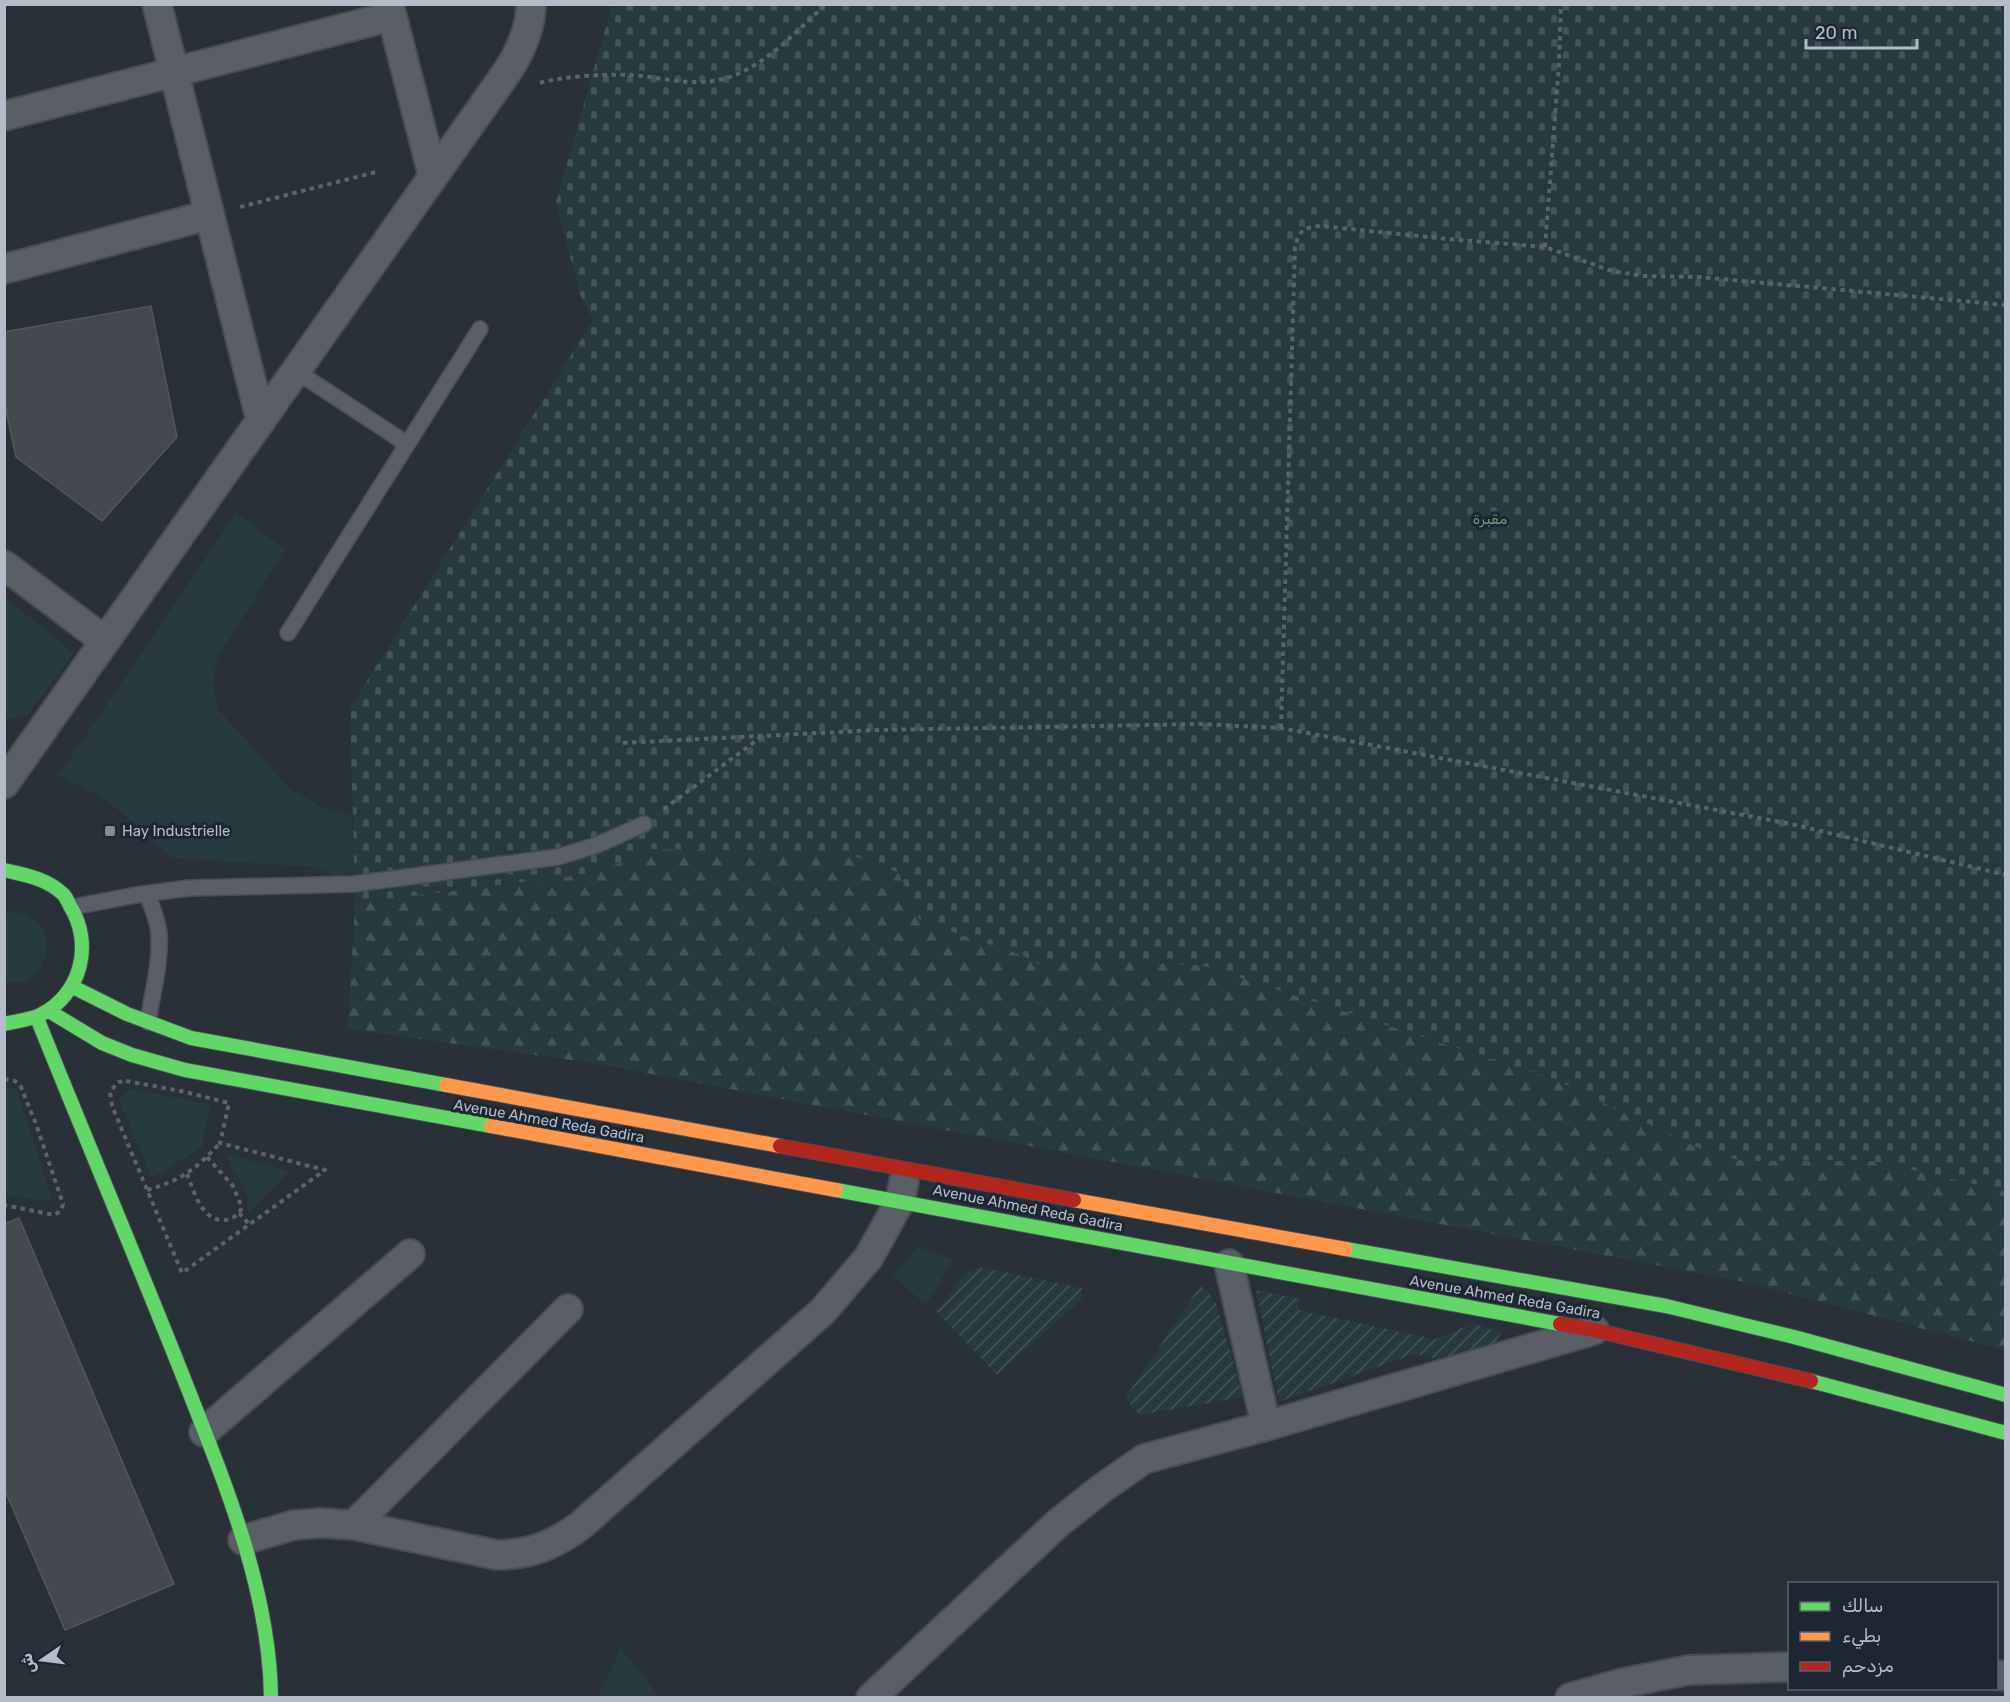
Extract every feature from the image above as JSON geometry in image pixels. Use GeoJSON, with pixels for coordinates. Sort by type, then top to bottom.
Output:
{"type":"FeatureCollection","features":[{"type":"Feature","properties":{"kind":"main road"},"geometry":{"type":"LineString","coordinates":[[4,870],[34,874],[49,882],[62,893],[73,907],[82,932],[84,956],[80,972],[67,996],[43,1015],[20,1023],[4,1024]]}},
{"type":"Feature","properties":{"kind":"main road","name":"Avenue Ahmed Reda Gadira"},"geometry":{"type":"LineString","coordinates":[[73,987],[118,1010],[191,1038],[906,1170],[1666,1306],[1816,1343],[2006,1395]]}},
{"type":"Feature","properties":{"kind":"main road"},"geometry":{"type":"LineString","coordinates":[[43,1015],[204,1432],[243,1540],[257,1585],[268,1635],[272,1673],[271,1698]]}},
{"type":"Feature","properties":{"kind":"main road","name":"Avenue Ahmed Reda Gadira"},"geometry":{"type":"LineString","coordinates":[[43,1015],[132,1055],[185,1070],[555,1140],[900,1201],[1229,1264],[1594,1329],[1848,1390],[2006,1433]]}},
{"type":"Feature","properties":{"kind":"main road"},"geometry":{"type":"LineString","coordinates":[[4,1038],[20,1023]]}},
{"type":"Feature","properties":{"kind":"street"},"geometry":{"type":"LineString","coordinates":[[157,4],[261,421]]}},
{"type":"Feature","properties":{"kind":"street"},"geometry":{"type":"LineString","coordinates":[[4,784],[515,59],[527,29],[531,4]]}},
{"type":"Feature","properties":{"kind":"street"},"geometry":{"type":"LineString","coordinates":[[4,116],[174,72],[391,10],[433,176]]}},
{"type":"Feature","properties":{"kind":"street"},"geometry":{"type":"LineString","coordinates":[[4,269],[209,215]]}},
{"type":"Feature","properties":{"kind":"street"},"geometry":{"type":"LineString","coordinates":[[4,565],[105,641]]}},
{"type":"Feature","properties":{"kind":"street"},"geometry":{"type":"LineString","coordinates":[[243,1540],[294,1525],[320,1523],[354,1525],[497,1555],[518,1555],[539,1550],[561,1540],[580,1526],[824,1311],[869,1257],[900,1201],[906,1170]]}},
{"type":"Feature","properties":{"kind":"street"},"geometry":{"type":"LineString","coordinates":[[204,1432],[410,1254]]}},
{"type":"Feature","properties":{"kind":"street"},"geometry":{"type":"LineString","coordinates":[[1229,1264],[1266,1426]]}},
{"type":"Feature","properties":{"kind":"street"},"geometry":{"type":"LineString","coordinates":[[354,1525],[568,1309]]}},
{"type":"Feature","properties":{"kind":"street"},"geometry":{"type":"LineString","coordinates":[[871,1698],[1057,1524],[1144,1459],[1266,1426],[1594,1329]]}},
{"type":"Feature","properties":{"kind":"street"},"geometry":{"type":"LineString","coordinates":[[1570,1698],[1623,1683],[1689,1670],[1788,1667]]}},
{"type":"Feature","properties":{"kind":"lane"},"geometry":{"type":"LineString","coordinates":[[288,633],[480,330]]}},
{"type":"Feature","properties":{"kind":"lane"},"geometry":{"type":"LineString","coordinates":[[296,371],[407,444]]}},
{"type":"Feature","properties":{"kind":"lane"},"geometry":{"type":"LineString","coordinates":[[73,907],[189,888],[354,884],[558,857],[597,844],[644,824]]}},
{"type":"Feature","properties":{"kind":"lane"},"geometry":{"type":"LineString","coordinates":[[147,894],[156,917],[159,934],[159,951],[148,1022]]}},
{"type":"Feature","properties":{"kind":"path"},"geometry":{"type":"LineString","coordinates":[[536,84],[555,79],[631,75],[691,83],[715,81],[742,71],[767,57],[826,4]]}},
{"type":"Feature","properties":{"kind":"path"},"geometry":{"type":"LineString","coordinates":[[1545,247],[1559,64],[1561,4]]}},
{"type":"Feature","properties":{"kind":"path"},"geometry":{"type":"LineString","coordinates":[[209,215],[376,172]]}},
{"type":"Feature","properties":{"kind":"path"},"geometry":{"type":"LineString","coordinates":[[1281,728],[1295,247],[1302,231],[1310,226],[1545,247],[1612,271],[1643,276],[1699,276],[2006,305]]}},
{"type":"Feature","properties":{"kind":"path"},"geometry":{"type":"LineString","coordinates":[[623,743],[876,730],[1189,724],[1281,728],[1791,824],[2006,875]]}},
{"type":"Feature","properties":{"kind":"path"},"geometry":{"type":"LineString","coordinates":[[644,824],[762,736]]}},
{"type":"Feature","properties":{"kind":"path"},"geometry":{"type":"LineString","coordinates":[[4,1079],[15,1081],[21,1087],[63,1204],[61,1212],[54,1215],[4,1205]]}},
{"type":"Feature","properties":{"kind":"path"},"geometry":{"type":"LineString","coordinates":[[147,1190],[168,1184],[187,1174],[207,1157],[220,1143],[230,1103],[170,1089],[126,1081],[118,1082],[110,1092],[112,1106],[147,1190],[182,1273],[325,1170],[220,1143]]}},
{"type":"Feature","properties":{"kind":"path"},"geometry":{"type":"LineString","coordinates":[[187,1174],[200,1205],[210,1216],[222,1220],[232,1219],[242,1208],[233,1186],[207,1157]]}},
{"type":"Feature","properties":{"kind":"path"},"geometry":{"type":"LineString","coordinates":[[239,1213],[249,1224]]}},
{"type":"Feature","properties":{"kind":"green space","name":"مقبرة"},"geometry":{"type":"Polygon","coordinates":[[[612,5],[2005,5],[2005,1191],[1869,1160],[1744,1161],[1709,1153],[1556,1080],[1201,965],[1115,961],[1036,964],[1022,955],[920,921],[899,873],[843,852],[645,849],[623,862],[580,875],[355,903],[350,708],[593,320],[580,294],[556,202],[612,5]]]}},
{"type":"Feature","properties":{"kind":"green space"},"geometry":{"type":"Polygon","coordinates":[[[236,513],[285,549],[217,659],[213,681],[218,709],[289,788],[325,809],[352,816],[354,872],[336,876],[316,867],[172,858],[102,797],[59,775],[236,513]]]}},
{"type":"Feature","properties":{"kind":"green space"},"geometry":{"type":"Polygon","coordinates":[[[5,597],[74,653],[27,716],[5,720],[5,597]]]}},
{"type":"Feature","properties":{"kind":"green space"},"geometry":{"type":"Polygon","coordinates":[[[645,849],[843,852],[899,873],[920,921],[1023,955],[1036,964],[1115,961],[1201,965],[1556,1080],[1709,1153],[1744,1161],[1876,1161],[2005,1191],[2005,1350],[1745,1282],[593,1063],[348,1029],[355,903],[580,875],[623,862],[645,849]]]}},
{"type":"Feature","properties":{"kind":"green space"},"geometry":{"type":"Polygon","coordinates":[[[5,913],[28,915],[39,923],[45,934],[47,947],[45,959],[39,970],[30,978],[19,982],[5,981],[5,913]]]}},
{"type":"Feature","properties":{"kind":"green space"},"geometry":{"type":"Polygon","coordinates":[[[5,1086],[14,1089],[18,1095],[53,1202],[5,1195],[5,1086]]]}},
{"type":"Feature","properties":{"kind":"green space"},"geometry":{"type":"Polygon","coordinates":[[[130,1089],[210,1104],[202,1147],[152,1178],[119,1100],[130,1089]]]}},
{"type":"Feature","properties":{"kind":"green space"},"geometry":{"type":"Polygon","coordinates":[[[227,1154],[290,1171],[248,1213],[245,1187],[231,1167],[227,1154]]]}},
{"type":"Feature","properties":{"kind":"green space"},"geometry":{"type":"Polygon","coordinates":[[[919,1247],[953,1260],[926,1305],[892,1275],[919,1247]]]}},
{"type":"Feature","properties":{"kind":"green space"},"geometry":{"type":"Polygon","coordinates":[[[980,1267],[1082,1288],[1082,1299],[997,1375],[936,1311],[967,1272],[980,1267]]]}},
{"type":"Feature","properties":{"kind":"green space"},"geometry":{"type":"Polygon","coordinates":[[[1200,1286],[1207,1290],[1216,1303],[1243,1397],[1139,1415],[1125,1398],[1200,1286]]]}},
{"type":"Feature","properties":{"kind":"green space"},"geometry":{"type":"Polygon","coordinates":[[[1256,1290],[1300,1299],[1298,1310],[1435,1339],[1474,1323],[1501,1332],[1495,1347],[1454,1362],[1414,1354],[1279,1402],[1256,1290]]]}},
{"type":"Feature","properties":{"kind":"green space"},"geometry":{"type":"Polygon","coordinates":[[[621,1648],[660,1697],[598,1697],[621,1648]]]}},
{"type":"Feature","properties":{"kind":"building"},"geometry":{"type":"Polygon","coordinates":[[[151,306],[177,437],[102,521],[16,457],[4,401],[4,332],[151,306]]]}},
{"type":"Feature","properties":{"kind":"building"},"geometry":{"type":"Polygon","coordinates":[[[19,1218],[174,1584],[65,1630],[4,1488],[4,1224],[19,1218]]]}},
{"type":"Feature","properties":{"kind":"traffic: fast"},"geometry":{"type":"LineString","coordinates":[[4,870],[42,881],[63,894],[77,921],[82,952],[74,982],[54,1006],[36,1017],[4,1024]]}},
{"type":"Feature","properties":{"kind":"traffic: fast"},"geometry":{"type":"LineString","coordinates":[[73,987],[127,1014],[191,1038],[446,1085]]}},
{"type":"Feature","properties":{"kind":"traffic: fast"},"geometry":{"type":"LineString","coordinates":[[49,1011],[102,1043],[132,1055],[185,1070],[491,1126]]}},
{"type":"Feature","properties":{"kind":"traffic: fast"},"geometry":{"type":"LineString","coordinates":[[37,1018],[168,1338],[230,1499],[243,1538],[263,1618],[269,1658],[271,1698]]}},
{"type":"Feature","properties":{"kind":"traffic: fast"},"geometry":{"type":"LineString","coordinates":[[836,1190],[1560,1324]]}},
{"type":"Feature","properties":{"kind":"traffic: fast"},"geometry":{"type":"LineString","coordinates":[[1346,1249],[1666,1306],[1794,1337],[2006,1395]]}},
{"type":"Feature","properties":{"kind":"traffic: fast"},"geometry":{"type":"LineString","coordinates":[[1811,1381],[2006,1433]]}},
{"type":"Feature","properties":{"kind":"traffic: slow"},"geometry":{"type":"LineString","coordinates":[[446,1085],[780,1146]]}},
{"type":"Feature","properties":{"kind":"traffic: slow"},"geometry":{"type":"LineString","coordinates":[[491,1126],[836,1190]]}},
{"type":"Feature","properties":{"kind":"traffic: slow"},"geometry":{"type":"LineString","coordinates":[[1074,1200],[1346,1249]]}},
{"type":"Feature","properties":{"kind":"traffic: jam"},"geometry":{"type":"LineString","coordinates":[[780,1146],[1074,1200]]}},
{"type":"Feature","properties":{"kind":"traffic: jam"},"geometry":{"type":"LineString","coordinates":[[1560,1324],[1811,1381]]}},
{"type":"Feature","properties":{"kind":"place","name":"Hay Industrielle"},"geometry":{"type":"Point","coordinates":[110,831]}}]}
